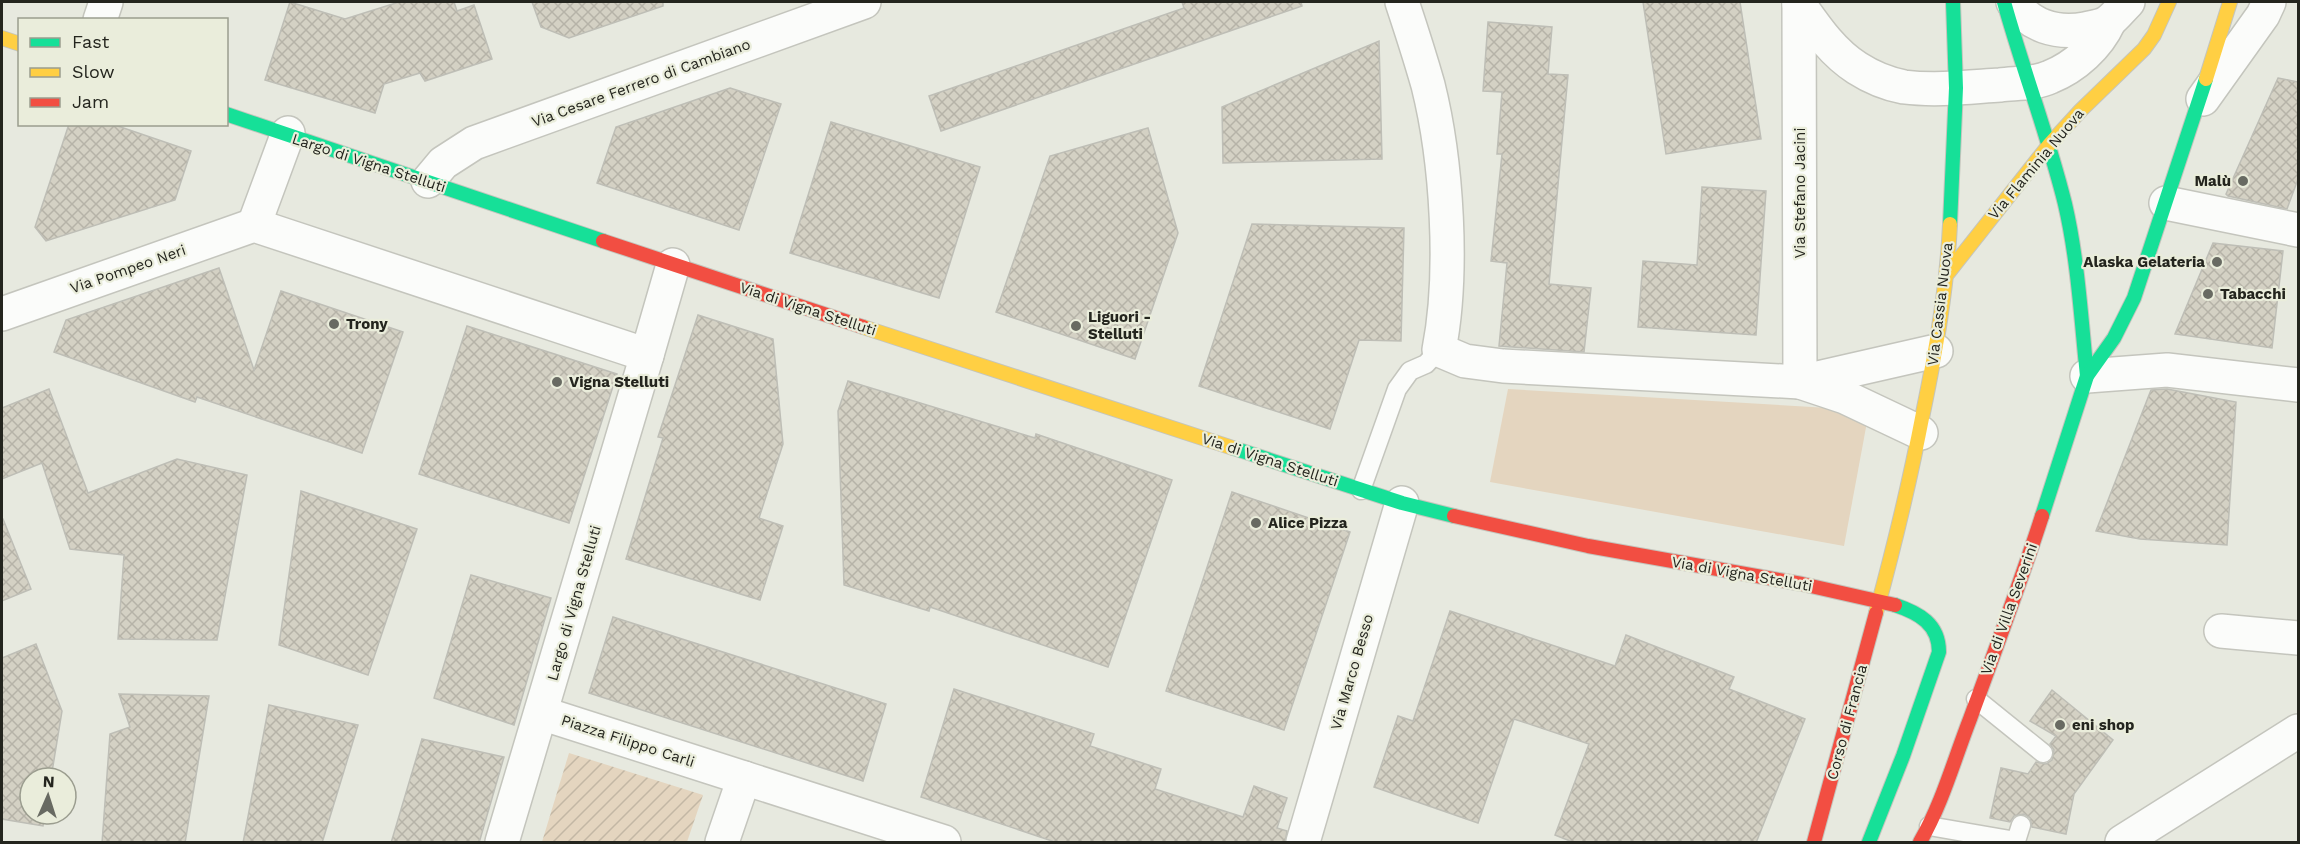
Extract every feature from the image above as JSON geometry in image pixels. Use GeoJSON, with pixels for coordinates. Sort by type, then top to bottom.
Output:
{"type":"FeatureCollection","features":[{"type":"Feature","properties":{"kind":"main road","name":"Via Cassia Nuova"},"geometry":{"type":"LineString","coordinates":[[1881,602],[1921,433],[1948,273],[1956,88],[1953,2]]}},
{"type":"Feature","properties":{"kind":"main road"},"geometry":{"type":"LineString","coordinates":[[2004,2],[2049,145],[2065,205],[2076,265],[2087,376]]}},
{"type":"Feature","properties":{"kind":"main road","name":"Via Flaminia Nuova"},"geometry":{"type":"LineString","coordinates":[[1948,273],[2049,145],[2081,110],[2144,49],[2154,35],[2169,2]]}},
{"type":"Feature","properties":{"kind":"main road"},"geometry":{"type":"LineString","coordinates":[[2087,376],[2114,338],[2129,309],[2166,203],[2230,2]]}},
{"type":"Feature","properties":{"kind":"main road"},"geometry":{"type":"LineString","coordinates":[[2,38],[18,43]]}},
{"type":"Feature","properties":{"kind":"main road"},"geometry":{"type":"LineString","coordinates":[[228,115],[288,133]]}},
{"type":"Feature","properties":{"kind":"main road","name":"Largo di Vigna Stelluti"},"geometry":{"type":"LineString","coordinates":[[288,133],[673,265]]}},
{"type":"Feature","properties":{"kind":"main road","name":"Via di Vigna Stelluti"},"geometry":{"type":"LineString","coordinates":[[673,265],[1402,502],[1536,534],[1833,590],[1881,602]]}},
{"type":"Feature","properties":{"kind":"main road","name":"Via di Villa Severini"},"geometry":{"type":"LineString","coordinates":[[1923,837],[2023,575],[2087,376]]}},
{"type":"Feature","properties":{"kind":"main road"},"geometry":{"type":"LineString","coordinates":[[1869,843],[1903,756],[1939,652],[1938,633],[1930,624],[1906,609],[1881,602]]}},
{"type":"Feature","properties":{"kind":"main road","name":"Corso di Francia"},"geometry":{"type":"LineString","coordinates":[[1814,843],[1881,602]]}},
{"type":"Feature","properties":{"kind":"street"},"geometry":{"type":"LineString","coordinates":[[101,18],[106,2]]}},
{"type":"Feature","properties":{"kind":"street","name":"Via Cesare Ferrero di Cambiano"},"geometry":{"type":"LineString","coordinates":[[428,181],[443,163],[474,143],[864,2]]}},
{"type":"Feature","properties":{"kind":"street"},"geometry":{"type":"LineString","coordinates":[[1402,2],[1428,87],[1443,184],[1447,242],[1446,287],[1439,350],[1465,361],[1503,366],[1800,382],[1845,397],[1921,433]]}},
{"type":"Feature","properties":{"kind":"street"},"geometry":{"type":"LineString","coordinates":[[2013,2],[2029,19],[2048,28],[2078,30],[2102,25],[2118,12]]}},
{"type":"Feature","properties":{"kind":"street"},"geometry":{"type":"LineString","coordinates":[[2198,105],[2263,15],[2269,2]]}},
{"type":"Feature","properties":{"kind":"street","name":"Via Stefano Jacini"},"geometry":{"type":"LineString","coordinates":[[1799,3],[1832,48],[1858,69],[1883,81],[1905,87],[1956,88]]}},
{"type":"Feature","properties":{"kind":"street","name":"Via Stefano Jacini"},"geometry":{"type":"LineString","coordinates":[[1799,3],[1800,382]]}},
{"type":"Feature","properties":{"kind":"street"},"geometry":{"type":"LineString","coordinates":[[1956,88],[2030,82],[2050,78],[2077,61],[2101,37],[2118,12]]}},
{"type":"Feature","properties":{"kind":"street","name":"Largo di Vigna Stelluti"},"geometry":{"type":"LineString","coordinates":[[254,225],[288,133]]}},
{"type":"Feature","properties":{"kind":"street"},"geometry":{"type":"LineString","coordinates":[[2166,203],[2297,227]]}},
{"type":"Feature","properties":{"kind":"street"},"geometry":{"type":"LineString","coordinates":[[254,225],[647,355]]}},
{"type":"Feature","properties":{"kind":"street","name":"Via Pompeo Neri"},"geometry":{"type":"LineString","coordinates":[[2,314],[254,225]]}},
{"type":"Feature","properties":{"kind":"street","name":"Largo di Vigna Stelluti"},"geometry":{"type":"LineString","coordinates":[[541,713],[673,265]]}},
{"type":"Feature","properties":{"kind":"street"},"geometry":{"type":"LineString","coordinates":[[1800,382],[1936,351]]}},
{"type":"Feature","properties":{"kind":"street"},"geometry":{"type":"LineString","coordinates":[[2087,376],[2167,370],[2298,385]]}},
{"type":"Feature","properties":{"kind":"street","name":"Via Marco Besso"},"geometry":{"type":"LineString","coordinates":[[1303,843],[1402,502]]}},
{"type":"Feature","properties":{"kind":"street"},"geometry":{"type":"LineString","coordinates":[[2221,631],[2298,638]]}},
{"type":"Feature","properties":{"kind":"street","name":"Piazza Filippo Carli"},"geometry":{"type":"LineString","coordinates":[[502,843],[541,713],[944,843]]}},
{"type":"Feature","properties":{"kind":"street"},"geometry":{"type":"LineString","coordinates":[[2127,841],[2298,731]]}},
{"type":"Feature","properties":{"kind":"street"},"geometry":{"type":"LineString","coordinates":[[722,843],[744,778]]}},
{"type":"Feature","properties":{"kind":"lane"},"geometry":{"type":"LineString","coordinates":[[1361,490],[1397,389],[1410,371],[1426,364],[1439,350]]}},
{"type":"Feature","properties":{"kind":"lane"},"geometry":{"type":"LineString","coordinates":[[1976,699],[2043,753]]}},
{"type":"Feature","properties":{"kind":"lane"},"geometry":{"type":"LineString","coordinates":[[1923,837],[2016,842],[2021,825]]}},
{"type":"Feature","properties":{"kind":"shaded area"},"geometry":{"type":"Polygon","coordinates":[[[1508,389],[1829,408],[1867,422],[1844,546],[1490,482],[1508,389]]]}},
{"type":"Feature","properties":{"kind":"shaded area"},"geometry":{"type":"Polygon","coordinates":[[[569,753],[703,795],[687,842],[542,842],[569,753]]]}},
{"type":"Feature","properties":{"kind":"building"},"geometry":{"type":"Polygon","coordinates":[[[290,2],[345,19],[399,2],[454,2],[457,11],[474,5],[492,59],[425,81],[420,73],[384,84],[375,113],[265,80],[290,2]]]}},
{"type":"Feature","properties":{"kind":"building"},"geometry":{"type":"Polygon","coordinates":[[[532,2],[663,2],[663,6],[569,38],[541,27],[532,2]]]}},
{"type":"Feature","properties":{"kind":"building"},"geometry":{"type":"Polygon","coordinates":[[[1182,2],[1301,2],[1302,6],[941,131],[929,96],[1184,8],[1182,2]]]}},
{"type":"Feature","properties":{"kind":"building"},"geometry":{"type":"Polygon","coordinates":[[[1643,2],[1740,2],[1761,139],[1666,154],[1643,2]]]}},
{"type":"Feature","properties":{"kind":"building"},"geometry":{"type":"Polygon","coordinates":[[[1488,22],[1552,27],[1548,74],[1568,75],[1549,284],[1591,288],[1584,352],[1499,346],[1507,263],[1491,261],[1502,154],[1497,154],[1502,92],[1483,91],[1488,22]]]}},
{"type":"Feature","properties":{"kind":"building"},"geometry":{"type":"Polygon","coordinates":[[[1379,41],[1382,159],[1223,163],[1222,107],[1379,41]]]}},
{"type":"Feature","properties":{"kind":"building"},"geometry":{"type":"Polygon","coordinates":[[[2278,78],[2298,82],[2298,179],[2287,209],[2226,194],[2278,78]]]}},
{"type":"Feature","properties":{"kind":"building"},"geometry":{"type":"Polygon","coordinates":[[[730,88],[781,104],[739,230],[597,183],[616,127],[730,88]]]}},
{"type":"Feature","properties":{"kind":"building"},"geometry":{"type":"Polygon","coordinates":[[[831,122],[980,167],[939,298],[790,253],[831,122]]]}},
{"type":"Feature","properties":{"kind":"building"},"geometry":{"type":"Polygon","coordinates":[[[68,126],[118,126],[191,151],[175,200],[46,241],[35,227],[68,126]]]}},
{"type":"Feature","properties":{"kind":"building"},"geometry":{"type":"Polygon","coordinates":[[[1148,128],[1178,233],[1135,359],[996,312],[1050,156],[1148,128]]]}},
{"type":"Feature","properties":{"kind":"building"},"geometry":{"type":"Polygon","coordinates":[[[1702,187],[1766,191],[1756,335],[1638,327],[1643,261],[1697,265],[1702,187]]]}},
{"type":"Feature","properties":{"kind":"building"},"geometry":{"type":"Polygon","coordinates":[[[1252,224],[1404,228],[1401,341],[1359,340],[1330,429],[1199,386],[1252,224]]]}},
{"type":"Feature","properties":{"kind":"building"},"geometry":{"type":"Polygon","coordinates":[[[2213,243],[2283,251],[2272,348],[2175,334],[2213,243]]]}},
{"type":"Feature","properties":{"kind":"building"},"geometry":{"type":"Polygon","coordinates":[[[219,268],[254,370],[281,291],[403,332],[362,453],[197,397],[195,402],[54,352],[66,320],[219,268]]]}},
{"type":"Feature","properties":{"kind":"building"},"geometry":{"type":"Polygon","coordinates":[[[698,315],[773,339],[783,444],[759,518],[783,526],[760,600],[626,559],[663,438],[658,437],[698,315]]]}},
{"type":"Feature","properties":{"kind":"building"},"geometry":{"type":"Polygon","coordinates":[[[467,326],[617,374],[569,523],[419,474],[467,326]]]}},
{"type":"Feature","properties":{"kind":"building"},"geometry":{"type":"Polygon","coordinates":[[[848,381],[1035,438],[1036,434],[1172,480],[1108,667],[930,607],[929,611],[844,585],[838,411],[848,381]]]}},
{"type":"Feature","properties":{"kind":"building"},"geometry":{"type":"Polygon","coordinates":[[[49,389],[88,493],[177,459],[247,475],[217,640],[118,639],[124,555],[70,549],[42,463],[2,479],[2,408],[49,389]]]}},
{"type":"Feature","properties":{"kind":"building"},"geometry":{"type":"Polygon","coordinates":[[[2167,389],[2236,402],[2227,545],[2140,539],[2096,531],[2151,390],[2167,389]]]}},
{"type":"Feature","properties":{"kind":"building"},"geometry":{"type":"Polygon","coordinates":[[[301,491],[417,529],[368,675],[279,645],[301,491]]]}},
{"type":"Feature","properties":{"kind":"building"},"geometry":{"type":"Polygon","coordinates":[[[1232,492],[1350,532],[1284,730],[1166,691],[1232,492]]]}},
{"type":"Feature","properties":{"kind":"building"},"geometry":{"type":"Polygon","coordinates":[[[2,519],[31,589],[2,601],[2,519]]]}},
{"type":"Feature","properties":{"kind":"building"},"geometry":{"type":"Polygon","coordinates":[[[471,575],[551,598],[514,725],[434,698],[471,575]]]}},
{"type":"Feature","properties":{"kind":"building"},"geometry":{"type":"Polygon","coordinates":[[[1450,611],[1615,666],[1626,635],[1734,677],[1729,689],[1805,719],[1756,843],[1575,843],[1555,835],[1589,744],[1514,719],[1478,823],[1374,787],[1398,716],[1413,721],[1450,611]]]}},
{"type":"Feature","properties":{"kind":"building"},"geometry":{"type":"Polygon","coordinates":[[[613,617],[886,704],[863,781],[589,693],[613,617]]]}},
{"type":"Feature","properties":{"kind":"building"},"geometry":{"type":"Polygon","coordinates":[[[36,644],[62,711],[53,766],[18,766],[18,822],[2,819],[2,658],[36,644]]]}},
{"type":"Feature","properties":{"kind":"building"},"geometry":{"type":"Polygon","coordinates":[[[954,689],[1094,734],[1090,746],[1161,769],[1155,789],[1243,817],[1254,786],[1287,798],[1277,828],[1287,831],[1285,843],[1058,843],[921,797],[954,689]]]}},
{"type":"Feature","properties":{"kind":"building"},"geometry":{"type":"Polygon","coordinates":[[[2052,690],[2113,740],[2074,794],[2066,834],[2032,827],[2030,818],[2024,814],[2014,816],[2010,822],[1990,818],[2001,768],[2028,774],[2036,762],[2046,764],[2052,760],[2054,750],[2050,744],[2056,736],[2030,721],[2052,690]]]}},
{"type":"Feature","properties":{"kind":"building"},"geometry":{"type":"Polygon","coordinates":[[[119,694],[209,696],[185,843],[102,843],[110,734],[130,727],[119,694]]]}},
{"type":"Feature","properties":{"kind":"building"},"geometry":{"type":"Polygon","coordinates":[[[269,705],[358,725],[322,843],[243,843],[269,705]]]}},
{"type":"Feature","properties":{"kind":"building"},"geometry":{"type":"Polygon","coordinates":[[[422,739],[504,757],[479,843],[391,843],[422,739]]]}},
{"type":"Feature","properties":{"kind":"traffic: fast"},"geometry":{"type":"LineString","coordinates":[[1950,224],[1956,88],[1953,2]]}},
{"type":"Feature","properties":{"kind":"traffic: fast"},"geometry":{"type":"LineString","coordinates":[[2004,2],[2065,204],[2076,268],[2087,376]]}},
{"type":"Feature","properties":{"kind":"traffic: fast"},"geometry":{"type":"LineString","coordinates":[[2042,516],[2087,376],[2114,338],[2134,298],[2206,79]]}},
{"type":"Feature","properties":{"kind":"traffic: fast"},"geometry":{"type":"LineString","coordinates":[[228,115],[603,241]]}},
{"type":"Feature","properties":{"kind":"traffic: fast"},"geometry":{"type":"LineString","coordinates":[[1233,448],[1402,503],[1454,516]]}},
{"type":"Feature","properties":{"kind":"traffic: fast"},"geometry":{"type":"LineString","coordinates":[[1869,842],[1903,756],[1939,652],[1936,634],[1926,621],[1895,605]]}},
{"type":"Feature","properties":{"kind":"traffic: slow"},"geometry":{"type":"LineString","coordinates":[[1948,273],[2049,145],[2081,110],[2144,49],[2154,35],[2169,2]]}},
{"type":"Feature","properties":{"kind":"traffic: slow"},"geometry":{"type":"LineString","coordinates":[[2206,79],[2230,2]]}},
{"type":"Feature","properties":{"kind":"traffic: slow"},"geometry":{"type":"LineString","coordinates":[[2,38],[18,43]]}},
{"type":"Feature","properties":{"kind":"traffic: slow"},"geometry":{"type":"LineString","coordinates":[[1876,613],[1907,489],[1932,366],[1944,295],[1950,224]]}},
{"type":"Feature","properties":{"kind":"traffic: slow"},"geometry":{"type":"LineString","coordinates":[[863,327],[1233,448]]}},
{"type":"Feature","properties":{"kind":"traffic: jam"},"geometry":{"type":"LineString","coordinates":[[603,241],[863,327]]}},
{"type":"Feature","properties":{"kind":"traffic: jam"},"geometry":{"type":"LineString","coordinates":[[1454,516],[1588,546],[1802,584],[1895,605]]}},
{"type":"Feature","properties":{"kind":"traffic: jam"},"geometry":{"type":"LineString","coordinates":[[1920,842],[1947,782],[2042,516]]}},
{"type":"Feature","properties":{"kind":"traffic: jam"},"geometry":{"type":"LineString","coordinates":[[1814,842],[1876,613]]}},
{"type":"Feature","properties":{"kind":"place","name":"Malù"},"geometry":{"type":"Point","coordinates":[2243,181]}},
{"type":"Feature","properties":{"kind":"place","name":"Alaska Gelateria"},"geometry":{"type":"Point","coordinates":[2217,262]}},
{"type":"Feature","properties":{"kind":"place","name":"Tabacchi"},"geometry":{"type":"Point","coordinates":[2208,294]}},
{"type":"Feature","properties":{"kind":"place","name":"Trony"},"geometry":{"type":"Point","coordinates":[334,324]}},
{"type":"Feature","properties":{"kind":"place","name":"Liguori - Stelluti"},"geometry":{"type":"Point","coordinates":[1076,326]}},
{"type":"Feature","properties":{"kind":"place","name":"Vigna Stelluti"},"geometry":{"type":"Point","coordinates":[557,382]}},
{"type":"Feature","properties":{"kind":"place","name":"Alice Pizza"},"geometry":{"type":"Point","coordinates":[1256,523]}},
{"type":"Feature","properties":{"kind":"place","name":"eni shop"},"geometry":{"type":"Point","coordinates":[2060,725]}}]}
